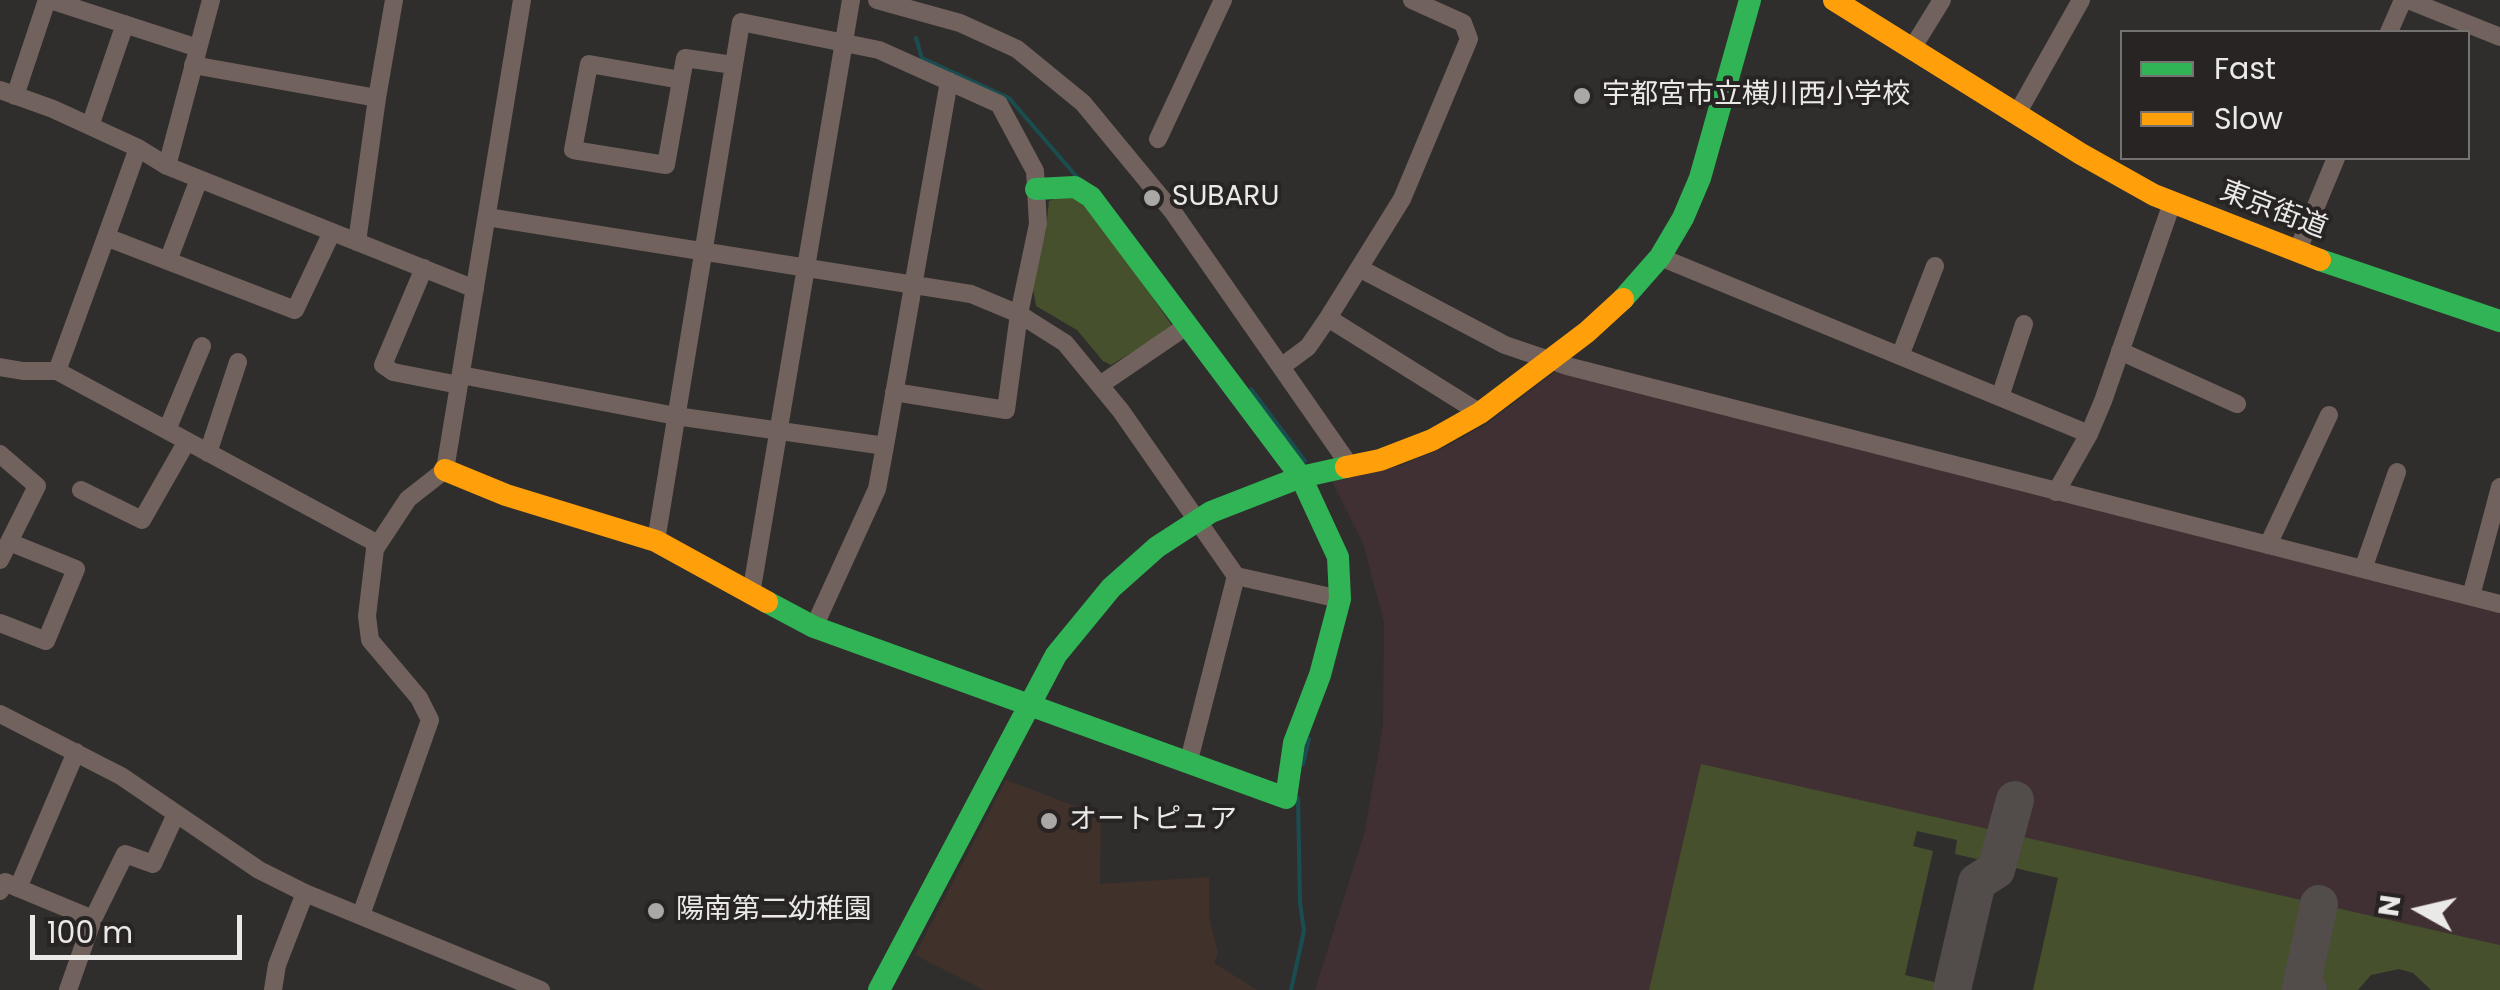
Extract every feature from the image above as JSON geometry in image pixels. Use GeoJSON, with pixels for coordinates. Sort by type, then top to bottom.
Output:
{"type":"FeatureCollection","features":[{"type":"Feature","properties":{"kind":"main road"},"geometry":{"type":"LineString","coordinates":[[879,990],[1056,655],[1110,588],[1157,547],[1198,519],[1301,477],[1380,460],[1432,440],[1480,413],[1587,332],[1634,289],[1660,257],[1700,178],[1750,0]]}},
{"type":"Feature","properties":{"kind":"main road","name":"東京街道"},"geometry":{"type":"LineString","coordinates":[[1834,0],[2121,178],[2172,203],[2297,252],[2500,321]]}},
{"type":"Feature","properties":{"kind":"main road"},"geometry":{"type":"LineString","coordinates":[[445,470],[506,494],[656,541],[814,627],[1286,798],[1294,743],[1320,675],[1340,599],[1338,557],[1301,477],[1091,198],[1075,186],[1036,189]]}},
{"type":"Feature","properties":{"kind":"street"},"geometry":{"type":"LineString","coordinates":[[378,98],[196,57],[125,24],[49,0],[8,93],[138,148],[167,166],[474,289]]}},
{"type":"Feature","properties":{"kind":"street"},"geometry":{"type":"LineString","coordinates":[[167,166],[211,0]]}},
{"type":"Feature","properties":{"kind":"street"},"geometry":{"type":"LineString","coordinates":[[357,242],[394,0]]}},
{"type":"Feature","properties":{"kind":"street"},"geometry":{"type":"LineString","coordinates":[[360,915],[430,720],[419,698],[370,640],[367,616],[378,544],[408,499],[445,470],[521,0]]}},
{"type":"Feature","properties":{"kind":"street"},"geometry":{"type":"LineString","coordinates":[[751,594],[851,0]]}},
{"type":"Feature","properties":{"kind":"street"},"geometry":{"type":"LineString","coordinates":[[876,0],[960,22],[1017,49],[1083,103],[1173,212],[1350,466]]}},
{"type":"Feature","properties":{"kind":"street"},"geometry":{"type":"LineString","coordinates":[[1158,140],[1223,0]]}},
{"type":"Feature","properties":{"kind":"street"},"geometry":{"type":"LineString","coordinates":[[1281,367],[1308,346],[1402,199],[1469,39],[1463,23],[1412,0]]}},
{"type":"Feature","properties":{"kind":"street"},"geometry":{"type":"LineString","coordinates":[[1913,47],[1942,0]]}},
{"type":"Feature","properties":{"kind":"street"},"geometry":{"type":"LineString","coordinates":[[2018,112],[2081,0]]}},
{"type":"Feature","properties":{"kind":"street"},"geometry":{"type":"LineString","coordinates":[[2390,30],[2405,0],[2500,36]]}},
{"type":"Feature","properties":{"kind":"street"},"geometry":{"type":"LineString","coordinates":[[656,541],[741,22],[879,50],[999,104],[1035,172],[1038,224],[1006,410],[894,392]]}},
{"type":"Feature","properties":{"kind":"street"},"geometry":{"type":"LineString","coordinates":[[90,126],[125,24]]}},
{"type":"Feature","properties":{"kind":"street"},"geometry":{"type":"LineString","coordinates":[[681,80],[589,64],[572,150],[666,165],[685,58],[733,65]]}},
{"type":"Feature","properties":{"kind":"street"},"geometry":{"type":"LineString","coordinates":[[814,627],[877,489],[949,80]]}},
{"type":"Feature","properties":{"kind":"street"},"geometry":{"type":"LineString","coordinates":[[56,371],[138,148]]}},
{"type":"Feature","properties":{"kind":"street"},"geometry":{"type":"LineString","coordinates":[[2297,252],[2335,160]]}},
{"type":"Feature","properties":{"kind":"street"},"geometry":{"type":"LineString","coordinates":[[168,261],[199,178]]}},
{"type":"Feature","properties":{"kind":"street"},"geometry":{"type":"LineString","coordinates":[[2056,492],[2089,434],[2172,203]]}},
{"type":"Feature","properties":{"kind":"street"},"geometry":{"type":"LineString","coordinates":[[486,217],[916,284],[971,294],[1020,314],[1065,343],[1100,385],[1236,576],[1340,599]]}},
{"type":"Feature","properties":{"kind":"street"},"geometry":{"type":"LineString","coordinates":[[106,237],[294,310],[332,232]]}},
{"type":"Feature","properties":{"kind":"street"},"geometry":{"type":"LineString","coordinates":[[1660,257],[2089,434]]}},
{"type":"Feature","properties":{"kind":"street"},"geometry":{"type":"LineString","coordinates":[[1900,356],[1935,266]]}},
{"type":"Feature","properties":{"kind":"street"},"geometry":{"type":"LineString","coordinates":[[424,268],[410,309],[383,365],[393,372],[885,446]]}},
{"type":"Feature","properties":{"kind":"street"},"geometry":{"type":"LineString","coordinates":[[1359,268],[1505,345],[1548,360],[2500,604]]}},
{"type":"Feature","properties":{"kind":"street"},"geometry":{"type":"LineString","coordinates":[[1328,318],[1480,413]]}},
{"type":"Feature","properties":{"kind":"street"},"geometry":{"type":"LineString","coordinates":[[2000,397],[2024,324]]}},
{"type":"Feature","properties":{"kind":"street"},"geometry":{"type":"LineString","coordinates":[[1100,385],[1188,325]]}},
{"type":"Feature","properties":{"kind":"street"},"geometry":{"type":"LineString","coordinates":[[167,430],[202,346]]}},
{"type":"Feature","properties":{"kind":"street"},"geometry":{"type":"LineString","coordinates":[[2120,351],[2237,404]]}},
{"type":"Feature","properties":{"kind":"street"},"geometry":{"type":"LineString","coordinates":[[208,452],[238,362]]}},
{"type":"Feature","properties":{"kind":"street"},"geometry":{"type":"LineString","coordinates":[[0,367],[56,371],[378,544]]}},
{"type":"Feature","properties":{"kind":"street"},"geometry":{"type":"LineString","coordinates":[[2268,545],[2329,415]]}},
{"type":"Feature","properties":{"kind":"street"},"geometry":{"type":"LineString","coordinates":[[81,490],[142,520],[187,441]]}},
{"type":"Feature","properties":{"kind":"street"},"geometry":{"type":"LineString","coordinates":[[0,454],[37,486],[0,560]]}},
{"type":"Feature","properties":{"kind":"street"},"geometry":{"type":"LineString","coordinates":[[2363,569],[2397,472]]}},
{"type":"Feature","properties":{"kind":"street"},"geometry":{"type":"LineString","coordinates":[[2472,596],[2500,486]]}},
{"type":"Feature","properties":{"kind":"street"},"geometry":{"type":"LineString","coordinates":[[0,623],[46,641],[76,568],[9,542]]}},
{"type":"Feature","properties":{"kind":"street"},"geometry":{"type":"LineString","coordinates":[[1188,764],[1236,576]]}},
{"type":"Feature","properties":{"kind":"street"},"geometry":{"type":"LineString","coordinates":[[0,714],[121,776],[258,870],[541,990]]}},
{"type":"Feature","properties":{"kind":"street"},"geometry":{"type":"LineString","coordinates":[[76,752],[9,890],[93,919]]}},
{"type":"Feature","properties":{"kind":"street"},"geometry":{"type":"LineString","coordinates":[[68,990],[93,919],[125,854],[154,864],[176,814]]}},
{"type":"Feature","properties":{"kind":"street"},"geometry":{"type":"LineString","coordinates":[[273,990],[278,965],[305,893]]}},
{"type":"Feature","properties":{"kind":"shaded area"},"geometry":{"type":"Polygon","coordinates":[[[1563,370],[2500,610],[2500,945],[1701,765],[1649,990],[1315,990],[1365,831],[1383,726],[1384,622],[1363,543],[1332,481],[1399,466],[1446,447],[1487,424],[1555,372],[1563,370]]]}},
{"type":"Feature","properties":{"kind":"shaded area","name":"オートピュア"},"geometry":{"type":"Polygon","coordinates":[[[1006,780],[1094,813],[1101,810],[1100,884],[1209,877],[1209,916],[1218,953],[1214,963],[1257,990],[984,990],[915,955],[1006,780]]]}},
{"type":"Feature","properties":{"kind":"green space"},"geometry":{"type":"Polygon","coordinates":[[[1078,191],[1173,327],[1111,365],[1077,330],[1036,306],[1032,283],[1046,231],[1049,201],[1078,191]]]}},
{"type":"Feature","properties":{"kind":"green space"},"geometry":{"type":"Polygon","coordinates":[[[1701,764],[2500,945],[2500,990],[2431,990],[2413,973],[2399,969],[2371,975],[2358,990],[2033,990],[2058,878],[1955,854],[1957,840],[1917,831],[1913,846],[1933,851],[1905,975],[1968,990],[1649,990],[1701,764]]]}},
{"type":"Feature","properties":{"kind":"waterway"},"geometry":{"type":"LineString","coordinates":[[916,38],[922,58],[1009,98],[1077,177]]}},
{"type":"Feature","properties":{"kind":"waterway"},"geometry":{"type":"LineString","coordinates":[[1251,389],[1305,461]]}},
{"type":"Feature","properties":{"kind":"waterway"},"geometry":{"type":"LineString","coordinates":[[1303,764],[1309,739]]}},
{"type":"Feature","properties":{"kind":"waterway"},"geometry":{"type":"LineString","coordinates":[[1291,990],[1304,931],[1298,798]]}},
{"type":"Feature","properties":{"kind":"taxiway"},"geometry":{"type":"LineString","coordinates":[[1952,990],[1977,882],[1996,870],[2015,800]]}},
{"type":"Feature","properties":{"kind":"taxiway"},"geometry":{"type":"LineString","coordinates":[[2308,990],[2301,988],[2319,904]]}},
{"type":"Feature","properties":{"kind":"traffic: fast"},"geometry":{"type":"LineString","coordinates":[[1623,299],[1660,257],[1700,178],[1750,0]]}},
{"type":"Feature","properties":{"kind":"traffic: fast"},"geometry":{"type":"LineString","coordinates":[[767,602],[814,627],[1286,798],[1294,743],[1320,675],[1340,599],[1338,557],[1301,477],[1091,197],[1075,187],[1036,189]]}},
{"type":"Feature","properties":{"kind":"traffic: fast"},"geometry":{"type":"LineString","coordinates":[[2320,260],[2500,321]]}},
{"type":"Feature","properties":{"kind":"traffic: fast"},"geometry":{"type":"LineString","coordinates":[[879,990],[1056,655],[1111,588],[1157,547],[1211,512],[1301,477],[1346,467]]}},
{"type":"Feature","properties":{"kind":"traffic: slow"},"geometry":{"type":"LineString","coordinates":[[1834,0],[2154,195],[2320,260]]}},
{"type":"Feature","properties":{"kind":"traffic: slow"},"geometry":{"type":"LineString","coordinates":[[1346,467],[1380,460],[1432,440],[1480,413],[1587,332],[1623,299]]}},
{"type":"Feature","properties":{"kind":"traffic: slow"},"geometry":{"type":"LineString","coordinates":[[445,470],[506,495],[656,541],[767,602]]}},
{"type":"Feature","properties":{"kind":"place","name":"宇都宮市立横川西小学校"},"geometry":{"type":"Point","coordinates":[1582,96]}},
{"type":"Feature","properties":{"kind":"place","name":"SUBARU"},"geometry":{"type":"Point","coordinates":[1152,198]}},
{"type":"Feature","properties":{"kind":"place","name":"オートピュア"},"geometry":{"type":"Point","coordinates":[1049,821]}},
{"type":"Feature","properties":{"kind":"place","name":"陽南第二幼稚園"},"geometry":{"type":"Point","coordinates":[656,911]}}]}
